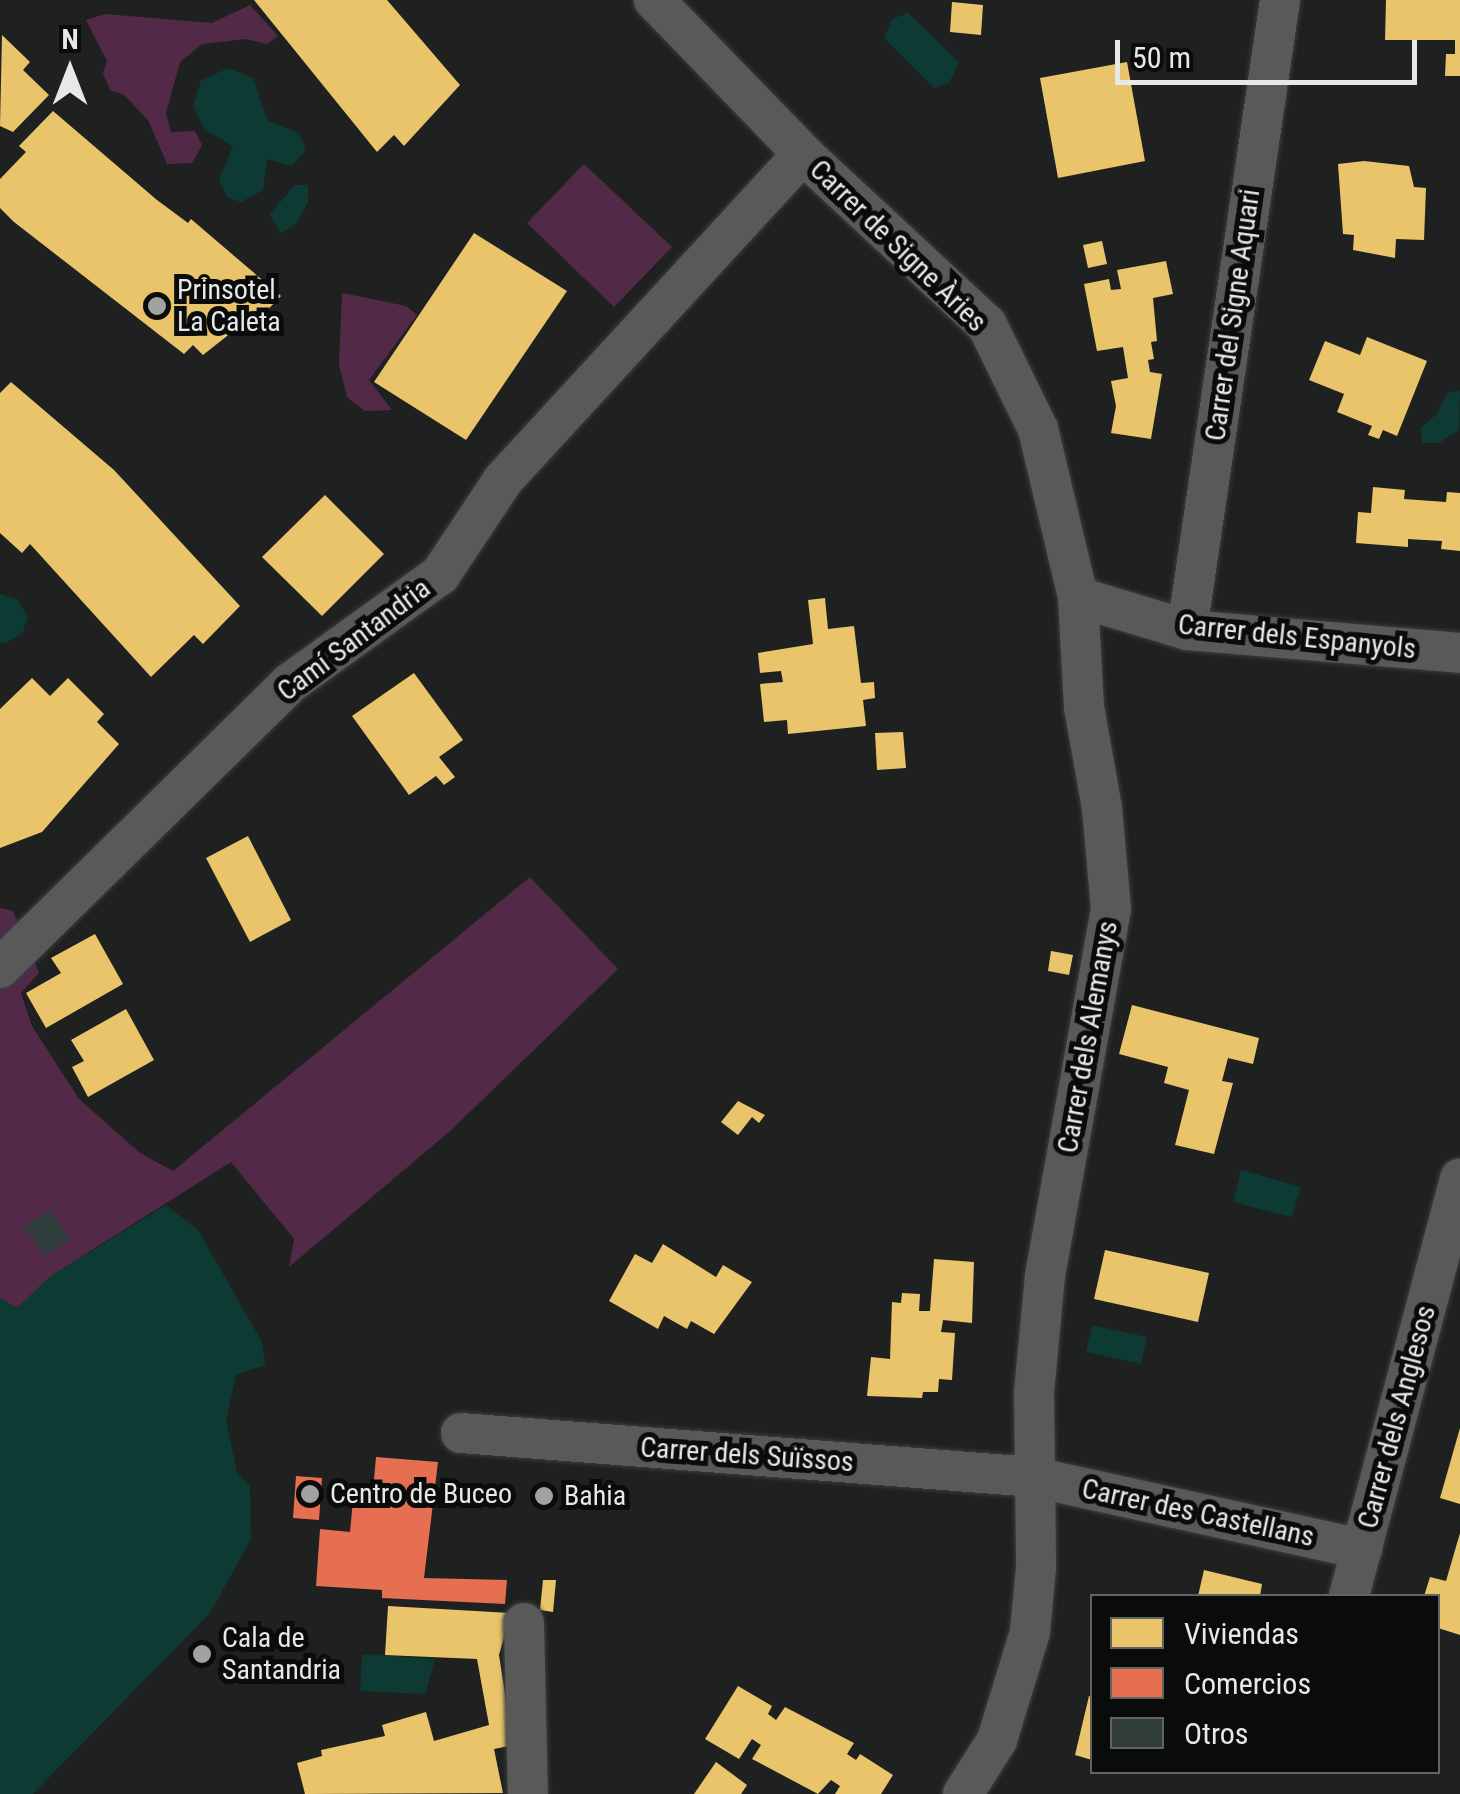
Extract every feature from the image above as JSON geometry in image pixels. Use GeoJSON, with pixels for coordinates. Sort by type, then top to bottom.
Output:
{"type":"FeatureCollection","features":[{"type":"Feature","properties":{"kind":"street","name":"Carrer de Signe Àries"},"geometry":{"type":"LineString","coordinates":[[654,0],[803,154],[988,325],[1038,429],[1078,597]]}},
{"type":"Feature","properties":{"kind":"street","name":"Carrer del Signe Aquari"},"geometry":{"type":"LineString","coordinates":[[1186,630],[1280,0]]}},
{"type":"Feature","properties":{"kind":"street","name":"Camí Santandria"},"geometry":{"type":"LineString","coordinates":[[0,968],[290,684],[440,575],[504,480],[803,154]]}},
{"type":"Feature","properties":{"kind":"street","name":"Carrer dels Espanyols"},"geometry":{"type":"LineString","coordinates":[[1078,597],[1186,630],[1460,653]]}},
{"type":"Feature","properties":{"kind":"street","name":"Carrer dels Alemanys"},"geometry":{"type":"LineString","coordinates":[[962,1794],[997,1740],[1030,1632],[1036,1568],[1034,1477],[1045,1276],[1111,909],[1102,808],[1084,707],[1078,597]]}},
{"type":"Feature","properties":{"kind":"street","name":"Carrer dels Anglesos"},"geometry":{"type":"LineString","coordinates":[[1350,1594],[1460,1179]]}},
{"type":"Feature","properties":{"kind":"street","name":"Carrer dels Suïssos"},"geometry":{"type":"LineString","coordinates":[[461,1433],[1034,1477]]}},
{"type":"Feature","properties":{"kind":"street","name":"Carrer des Castellans"},"geometry":{"type":"LineString","coordinates":[[1034,1477],[1362,1549]]}},
{"type":"Feature","properties":{"kind":"street"},"geometry":{"type":"LineString","coordinates":[[524,1623],[528,1794]]}},
{"type":"Feature","properties":{"kind":"shaded area"},"geometry":{"type":"Polygon","coordinates":[[[250,5],[278,36],[267,44],[246,39],[202,44],[180,62],[166,113],[171,132],[195,131],[202,145],[192,163],[167,164],[148,120],[123,94],[111,91],[103,74],[107,61],[86,20],[105,14],[212,23],[250,5]]]}},
{"type":"Feature","properties":{"kind":"shaded area"},"geometry":{"type":"Polygon","coordinates":[[[908,13],[959,62],[949,83],[934,88],[884,38],[892,19],[908,13]]]}},
{"type":"Feature","properties":{"kind":"shaded area"},"geometry":{"type":"Polygon","coordinates":[[[229,68],[253,78],[267,120],[299,133],[306,150],[292,166],[267,159],[263,190],[241,202],[227,197],[219,180],[233,146],[205,130],[193,107],[201,80],[229,68]]]}},
{"type":"Feature","properties":{"kind":"shaded area"},"geometry":{"type":"Polygon","coordinates":[[[584,164],[672,247],[614,307],[527,223],[584,164]]]}},
{"type":"Feature","properties":{"kind":"shaded area"},"geometry":{"type":"Polygon","coordinates":[[[295,185],[308,185],[308,203],[294,226],[280,233],[270,214],[295,185]]]}},
{"type":"Feature","properties":{"kind":"shaded area"},"geometry":{"type":"Polygon","coordinates":[[[342,293],[406,306],[417,315],[369,380],[392,410],[365,411],[347,397],[339,364],[342,293]]]}},
{"type":"Feature","properties":{"kind":"shaded area"},"geometry":{"type":"Polygon","coordinates":[[[1460,391],[1459,430],[1439,443],[1422,443],[1421,427],[1436,415],[1447,393],[1460,391]]]}},
{"type":"Feature","properties":{"kind":"shaded area"},"geometry":{"type":"Polygon","coordinates":[[[0,594],[17,599],[28,617],[22,634],[5,643],[0,643],[0,594]]]}},
{"type":"Feature","properties":{"kind":"shaded area"},"geometry":{"type":"Polygon","coordinates":[[[530,877],[618,969],[449,1132],[289,1267],[294,1239],[231,1162],[51,1276],[16,1309],[0,1298],[0,908],[13,911],[39,973],[21,993],[32,1026],[79,1099],[140,1153],[173,1171],[530,877]]]}},
{"type":"Feature","properties":{"kind":"shaded area"},"geometry":{"type":"Polygon","coordinates":[[[1241,1170],[1301,1187],[1292,1217],[1233,1202],[1241,1170]]]}},
{"type":"Feature","properties":{"kind":"shaded area"},"geometry":{"type":"Polygon","coordinates":[[[166,1205],[198,1230],[262,1342],[265,1365],[236,1375],[226,1420],[237,1473],[250,1486],[251,1539],[210,1613],[33,1794],[0,1794],[0,1298],[17,1308],[51,1276],[166,1205]]]}},
{"type":"Feature","properties":{"kind":"shaded area"},"geometry":{"type":"Polygon","coordinates":[[[1092,1325],[1147,1337],[1141,1364],[1086,1352],[1092,1325]]]}},
{"type":"Feature","properties":{"kind":"shaded area"},"geometry":{"type":"Polygon","coordinates":[[[362,1654],[435,1659],[425,1694],[360,1691],[362,1654]]]}},
{"type":"Feature","properties":{"kind":"building: Viviendas"},"geometry":{"type":"Polygon","coordinates":[[[254,0],[387,0],[460,85],[404,146],[394,135],[377,152],[254,0]]]}},
{"type":"Feature","properties":{"kind":"building: Viviendas"},"geometry":{"type":"Polygon","coordinates":[[[1386,0],[1460,0],[1460,76],[1445,76],[1446,54],[1455,54],[1455,40],[1385,40],[1386,0]]]}},
{"type":"Feature","properties":{"kind":"building: Viviendas"},"geometry":{"type":"Polygon","coordinates":[[[952,2],[983,5],[981,35],[950,32],[952,2]]]}},
{"type":"Feature","properties":{"kind":"building: Viviendas"},"geometry":{"type":"Polygon","coordinates":[[[2,35],[30,62],[23,70],[49,95],[13,132],[0,126],[2,35]]]}},
{"type":"Feature","properties":{"kind":"building: Viviendas"},"geometry":{"type":"Polygon","coordinates":[[[1127,62],[1145,161],[1058,178],[1040,78],[1127,62]]]}},
{"type":"Feature","properties":{"kind":"building: Viviendas"},"geometry":{"type":"Polygon","coordinates":[[[53,111],[157,200],[188,223],[191,219],[281,296],[247,331],[241,325],[203,355],[193,345],[184,354],[14,222],[0,208],[0,179],[26,152],[19,146],[53,111]]]}},
{"type":"Feature","properties":{"kind":"building: Viviendas"},"geometry":{"type":"Polygon","coordinates":[[[1364,161],[1409,166],[1414,187],[1426,188],[1424,240],[1396,239],[1395,258],[1353,250],[1354,235],[1343,234],[1338,164],[1364,161]]]}},
{"type":"Feature","properties":{"kind":"building: Viviendas"},"geometry":{"type":"Polygon","coordinates":[[[474,233],[567,291],[466,440],[374,382],[474,233]]]}},
{"type":"Feature","properties":{"kind":"building: Viviendas"},"geometry":{"type":"Polygon","coordinates":[[[1102,241],[1107,264],[1088,268],[1083,245],[1102,241]]]}},
{"type":"Feature","properties":{"kind":"building: Viviendas"},"geometry":{"type":"Polygon","coordinates":[[[1166,261],[1173,294],[1153,298],[1157,341],[1151,342],[1154,359],[1148,360],[1150,372],[1162,374],[1151,439],[1111,433],[1116,406],[1111,381],[1128,378],[1123,347],[1097,351],[1084,284],[1109,279],[1111,290],[1121,289],[1117,270],[1166,261]]]}},
{"type":"Feature","properties":{"kind":"building: Viviendas"},"geometry":{"type":"Polygon","coordinates":[[[1367,337],[1427,361],[1397,436],[1383,430],[1379,439],[1368,435],[1372,426],[1337,412],[1344,394],[1309,380],[1325,341],[1360,355],[1367,337]]]}},
{"type":"Feature","properties":{"kind":"building: Viviendas"},"geometry":{"type":"Polygon","coordinates":[[[11,382],[114,470],[240,606],[203,644],[194,635],[151,677],[30,544],[22,553],[0,533],[0,393],[11,382]]]}},
{"type":"Feature","properties":{"kind":"building: Viviendas"},"geometry":{"type":"Polygon","coordinates":[[[1373,487],[1405,490],[1404,499],[1446,502],[1447,492],[1460,493],[1460,551],[1441,549],[1442,541],[1408,539],[1408,547],[1356,543],[1358,512],[1371,513],[1373,487]]]}},
{"type":"Feature","properties":{"kind":"building: Viviendas"},"geometry":{"type":"Polygon","coordinates":[[[325,495],[384,554],[322,616],[262,557],[325,495]]]}},
{"type":"Feature","properties":{"kind":"building: Viviendas"},"geometry":{"type":"Polygon","coordinates":[[[825,598],[828,629],[854,626],[861,683],[874,682],[875,698],[863,700],[866,726],[788,734],[787,720],[764,722],[760,684],[783,682],[781,671],[760,673],[758,653],[813,644],[808,600],[825,598]]]}},
{"type":"Feature","properties":{"kind":"building: Viviendas"},"geometry":{"type":"Polygon","coordinates":[[[414,673],[463,740],[439,757],[455,777],[444,785],[436,776],[409,795],[352,716],[414,673]]]}},
{"type":"Feature","properties":{"kind":"building: Viviendas"},"geometry":{"type":"Polygon","coordinates":[[[32,678],[50,696],[68,678],[104,714],[97,722],[119,744],[42,832],[0,848],[0,709],[32,678]]]}},
{"type":"Feature","properties":{"kind":"building: Viviendas"},"geometry":{"type":"Polygon","coordinates":[[[903,732],[906,768],[877,770],[875,733],[903,732]]]}},
{"type":"Feature","properties":{"kind":"building: Viviendas"},"geometry":{"type":"Polygon","coordinates":[[[248,836],[291,920],[250,942],[206,858],[248,836]]]}},
{"type":"Feature","properties":{"kind":"building: Viviendas"},"geometry":{"type":"Polygon","coordinates":[[[95,934],[123,984],[46,1028],[26,993],[61,973],[51,958],[95,934]]]}},
{"type":"Feature","properties":{"kind":"building: Viviendas"},"geometry":{"type":"Polygon","coordinates":[[[1051,951],[1073,955],[1069,975],[1048,971],[1051,951]]]}},
{"type":"Feature","properties":{"kind":"building: Viviendas"},"geometry":{"type":"Polygon","coordinates":[[[1132,1005],[1259,1038],[1253,1064],[1228,1058],[1222,1081],[1233,1083],[1214,1154],[1175,1145],[1189,1090],[1164,1083],[1168,1067],[1119,1054],[1132,1005]]]}},
{"type":"Feature","properties":{"kind":"building: Viviendas"},"geometry":{"type":"Polygon","coordinates":[[[126,1009],[154,1060],[88,1097],[72,1067],[84,1061],[71,1040],[126,1009]]]}},
{"type":"Feature","properties":{"kind":"building: Viviendas"},"geometry":{"type":"Polygon","coordinates":[[[738,1101],[765,1115],[759,1123],[752,1117],[738,1135],[721,1122],[738,1101]]]}},
{"type":"Feature","properties":{"kind":"building: Viviendas"},"geometry":{"type":"Polygon","coordinates":[[[663,1244],[716,1277],[723,1265],[752,1282],[714,1334],[691,1321],[687,1329],[664,1316],[658,1329],[609,1301],[635,1254],[652,1263],[663,1244]]]}},
{"type":"Feature","properties":{"kind":"building: Viviendas"},"geometry":{"type":"Polygon","coordinates":[[[1105,1250],[1209,1273],[1198,1322],[1094,1299],[1105,1250]]]}},
{"type":"Feature","properties":{"kind":"building: Viviendas"},"geometry":{"type":"Polygon","coordinates":[[[934,1259],[974,1262],[972,1323],[943,1320],[941,1332],[955,1333],[952,1380],[939,1379],[938,1392],[923,1392],[922,1398],[867,1396],[871,1357],[890,1359],[892,1302],[901,1303],[902,1293],[920,1294],[919,1311],[930,1311],[934,1259]]]}},
{"type":"Feature","properties":{"kind":"building: Viviendas"},"geometry":{"type":"Polygon","coordinates":[[[1460,1428],[1460,1504],[1440,1498],[1460,1428]]]}},
{"type":"Feature","properties":{"kind":"building: Viviendas"},"geometry":{"type":"Polygon","coordinates":[[[1460,1533],[1460,1635],[1440,1629],[1440,1594],[1425,1594],[1430,1577],[1446,1581],[1460,1533]]]}},
{"type":"Feature","properties":{"kind":"building: Viviendas"},"geometry":{"type":"Polygon","coordinates":[[[1204,1570],[1262,1584],[1260,1594],[1198,1594],[1204,1570]]]}},
{"type":"Feature","properties":{"kind":"building: Viviendas"},"geometry":{"type":"Polygon","coordinates":[[[543,1580],[556,1580],[553,1612],[540,1610],[543,1580]]]}},
{"type":"Feature","properties":{"kind":"building: Viviendas"},"geometry":{"type":"Polygon","coordinates":[[[388,1606],[511,1613],[499,1655],[513,1745],[494,1749],[503,1793],[305,1794],[297,1763],[322,1756],[321,1750],[385,1736],[382,1725],[426,1712],[434,1741],[489,1725],[477,1659],[385,1655],[388,1606]]]}},
{"type":"Feature","properties":{"kind":"building: Viviendas"},"geometry":{"type":"Polygon","coordinates":[[[738,1686],[772,1706],[768,1714],[776,1720],[785,1707],[854,1743],[847,1754],[856,1760],[860,1754],[893,1775],[881,1794],[835,1794],[840,1786],[831,1780],[818,1794],[752,1759],[761,1745],[752,1739],[739,1759],[705,1739],[738,1686]]]}},
{"type":"Feature","properties":{"kind":"building: Viviendas"},"geometry":{"type":"Polygon","coordinates":[[[1089,1696],[1090,1759],[1075,1755],[1089,1696]]]}},
{"type":"Feature","properties":{"kind":"building: Viviendas"},"geometry":{"type":"Polygon","coordinates":[[[716,1762],[747,1785],[741,1794],[694,1794],[716,1762]]]}},
{"type":"Feature","properties":{"kind":"building: Comercios"},"geometry":{"type":"Polygon","coordinates":[[[376,1457],[438,1462],[424,1578],[507,1580],[505,1604],[382,1598],[382,1590],[316,1586],[320,1529],[350,1532],[353,1500],[372,1501],[376,1457]]]}},
{"type":"Feature","properties":{"kind":"building: Comercios"},"geometry":{"type":"Polygon","coordinates":[[[296,1476],[322,1478],[319,1520],[293,1518],[296,1476]]]}},
{"type":"Feature","properties":{"kind":"building: Otros"},"geometry":{"type":"Polygon","coordinates":[[[50,1210],[70,1240],[46,1256],[23,1227],[50,1210]]]}},
{"type":"Feature","properties":{"kind":"place","name":"Prinsotel La Caleta"},"geometry":{"type":"Point","coordinates":[157,306]}},
{"type":"Feature","properties":{"kind":"place","name":"Centro de Buceo"},"geometry":{"type":"Point","coordinates":[310,1494]}},
{"type":"Feature","properties":{"kind":"place","name":"Bahia"},"geometry":{"type":"Point","coordinates":[544,1496]}},
{"type":"Feature","properties":{"kind":"place","name":"Cala de Santandria"},"geometry":{"type":"Point","coordinates":[202,1654]}}]}
